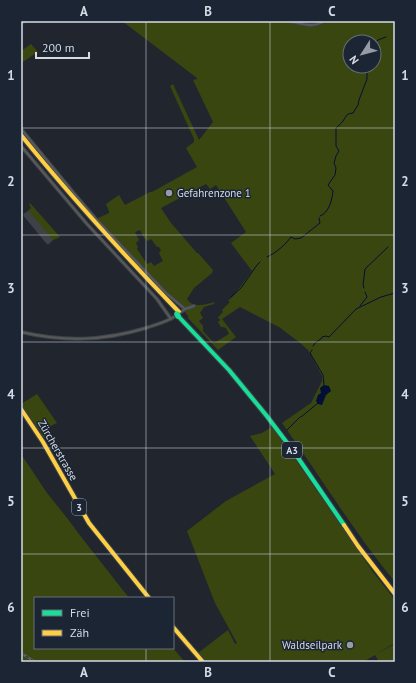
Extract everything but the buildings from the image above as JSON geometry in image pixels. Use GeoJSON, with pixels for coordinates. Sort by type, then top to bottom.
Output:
{"type":"FeatureCollection","features":[{"type":"Feature","properties":{"kind":"main road","name":"A3"},"geometry":{"type":"LineString","coordinates":[[21,135],[93,222],[230,367],[272,418],[304,461],[360,545],[395,590]]}},
{"type":"Feature","properties":{"kind":"main road","name":"A3"},"geometry":{"type":"LineString","coordinates":[[21,140],[91,223],[129,265],[180,313],[229,370],[294,452],[358,546],[395,594]]}},
{"type":"Feature","properties":{"kind":"main road","name":"Zürcherstrasse"},"geometry":{"type":"LineString","coordinates":[[21,409],[43,442],[89,523],[100,539],[148,597]]}},
{"type":"Feature","properties":{"kind":"main road"},"geometry":{"type":"LineString","coordinates":[[174,628],[203,662]]}},
{"type":"Feature","properties":{"kind":"street"},"geometry":{"type":"LineString","coordinates":[[288,21],[312,26],[320,24],[324,21]]}},
{"type":"Feature","properties":{"kind":"street"},"geometry":{"type":"LineString","coordinates":[[21,129],[72,192],[166,293],[180,313]]}},
{"type":"Feature","properties":{"kind":"street"},"geometry":{"type":"LineString","coordinates":[[21,146],[87,224],[157,299],[172,319]]}},
{"type":"Feature","properties":{"kind":"street"},"geometry":{"type":"LineString","coordinates":[[21,332],[56,338],[95,338],[123,334],[172,319],[194,306]]}},
{"type":"Feature","properties":{"kind":"green space"},"geometry":{"type":"Polygon","coordinates":[[[122,21],[276,21],[315,27],[326,21],[395,21],[395,582],[351,524],[282,423],[311,403],[322,381],[322,376],[308,350],[279,327],[240,307],[222,319],[236,337],[218,350],[188,318],[184,311],[185,307],[162,288],[100,222],[98,218],[109,213],[106,204],[119,195],[125,205],[197,167],[186,148],[194,142],[194,139],[170,86],[173,84],[199,140],[213,122],[193,80],[197,79],[122,21]],[[206,184],[161,208],[171,223],[213,270],[212,273],[194,288],[187,299],[196,305],[204,305],[215,302],[214,304],[204,307],[200,313],[203,318],[199,321],[203,326],[203,331],[214,343],[229,334],[226,328],[221,327],[218,322],[220,320],[218,317],[223,312],[222,310],[230,302],[228,301],[252,271],[231,243],[246,232],[216,185],[210,189],[206,184]],[[140,230],[135,232],[139,240],[136,243],[138,247],[137,249],[147,264],[151,262],[154,266],[163,261],[159,253],[161,250],[151,239],[148,241],[144,238],[140,230]]]}},
{"type":"Feature","properties":{"kind":"green space"},"geometry":{"type":"Polygon","coordinates":[[[31,44],[38,52],[21,63],[21,51],[31,44]]]}},
{"type":"Feature","properties":{"kind":"green space"},"geometry":{"type":"Polygon","coordinates":[[[30,203],[60,237],[47,243],[23,215],[31,208],[30,203]]]}},
{"type":"Feature","properties":{"kind":"green space"},"geometry":{"type":"Polygon","coordinates":[[[37,394],[57,423],[48,427],[51,434],[43,438],[40,431],[21,405],[37,394]]]}},
{"type":"Feature","properties":{"kind":"green space"},"geometry":{"type":"Polygon","coordinates":[[[272,427],[373,572],[395,600],[395,643],[376,654],[395,644],[395,662],[379,662],[375,655],[363,662],[206,662],[198,653],[228,630],[235,644],[237,643],[215,603],[187,531],[226,501],[275,474],[250,436],[262,433],[272,427]]]}},
{"type":"Feature","properties":{"kind":"green space"},"geometry":{"type":"Polygon","coordinates":[[[21,454],[47,493],[128,597],[34,597],[34,649],[174,649],[185,662],[21,662],[21,454]]]}},
{"type":"Feature","properties":{"kind":"water"},"geometry":{"type":"Polygon","coordinates":[[[324,385],[329,386],[331,391],[326,395],[322,405],[318,404],[316,401],[318,395],[321,393],[320,388],[324,385]]]}},
{"type":"Feature","properties":{"kind":"waterway"},"geometry":{"type":"LineString","coordinates":[[382,38],[386,37]]}},
{"type":"Feature","properties":{"kind":"waterway"},"geometry":{"type":"LineString","coordinates":[[320,216],[328,209],[333,195],[333,191],[328,185],[335,175],[336,168],[334,163],[339,151],[336,146],[336,128],[347,115],[353,113],[358,105],[367,79],[367,74]]}},
{"type":"Feature","properties":{"kind":"waterway"},"geometry":{"type":"LineString","coordinates":[[267,257],[274,253],[291,237],[295,239],[301,238],[320,223],[319,218]]}},
{"type":"Feature","properties":{"kind":"waterway"},"geometry":{"type":"LineString","coordinates":[[364,288],[365,269],[388,247]]}},
{"type":"Feature","properties":{"kind":"waterway"},"geometry":{"type":"LineString","coordinates":[[231,297],[241,288],[260,262]]}},
{"type":"Feature","properties":{"kind":"waterway"},"geometry":{"type":"LineString","coordinates":[[360,306],[367,297],[365,292]]}},
{"type":"Feature","properties":{"kind":"waterway"},"geometry":{"type":"LineString","coordinates":[[313,346],[322,337],[329,337],[356,309],[381,297],[395,293]]}},
{"type":"Feature","properties":{"kind":"waterway"},"geometry":{"type":"LineString","coordinates":[[312,350],[310,353],[323,375],[324,385]]}},
{"type":"Feature","properties":{"kind":"waterway"},"geometry":{"type":"LineString","coordinates":[[301,417],[318,403]]}},
{"type":"Feature","properties":{"kind":"waterway"},"geometry":{"type":"LineString","coordinates":[[287,430],[300,417]]}},
{"type":"Feature","properties":{"kind":"taxiway"},"geometry":{"type":"LineString","coordinates":[[28,214],[50,240],[48,242],[26,215],[28,214]]}},
{"type":"Feature","properties":{"kind":"railway"},"geometry":{"type":"LineString","coordinates":[[21,653],[35,662]]}},
{"type":"Feature","properties":{"kind":"traffic: fast"},"geometry":{"type":"LineString","coordinates":[[178,316],[229,370],[266,415],[294,452],[344,525]]}},
{"type":"Feature","properties":{"kind":"traffic: slow"},"geometry":{"type":"LineString","coordinates":[[21,135],[98,225],[179,312]]}},
{"type":"Feature","properties":{"kind":"traffic: slow"},"geometry":{"type":"LineString","coordinates":[[21,409],[43,442],[89,523],[148,597]]}},
{"type":"Feature","properties":{"kind":"traffic: slow"},"geometry":{"type":"LineString","coordinates":[[344,525],[358,546],[395,594]]}},
{"type":"Feature","properties":{"kind":"traffic: slow"},"geometry":{"type":"LineString","coordinates":[[174,628],[203,662]]}},
{"type":"Feature","properties":{"kind":"place","name":"Gefahrenzone 1"},"geometry":{"type":"Point","coordinates":[169,193]}},
{"type":"Feature","properties":{"kind":"place","name":"Waldseilpark"},"geometry":{"type":"Point","coordinates":[350,645]}}]}
